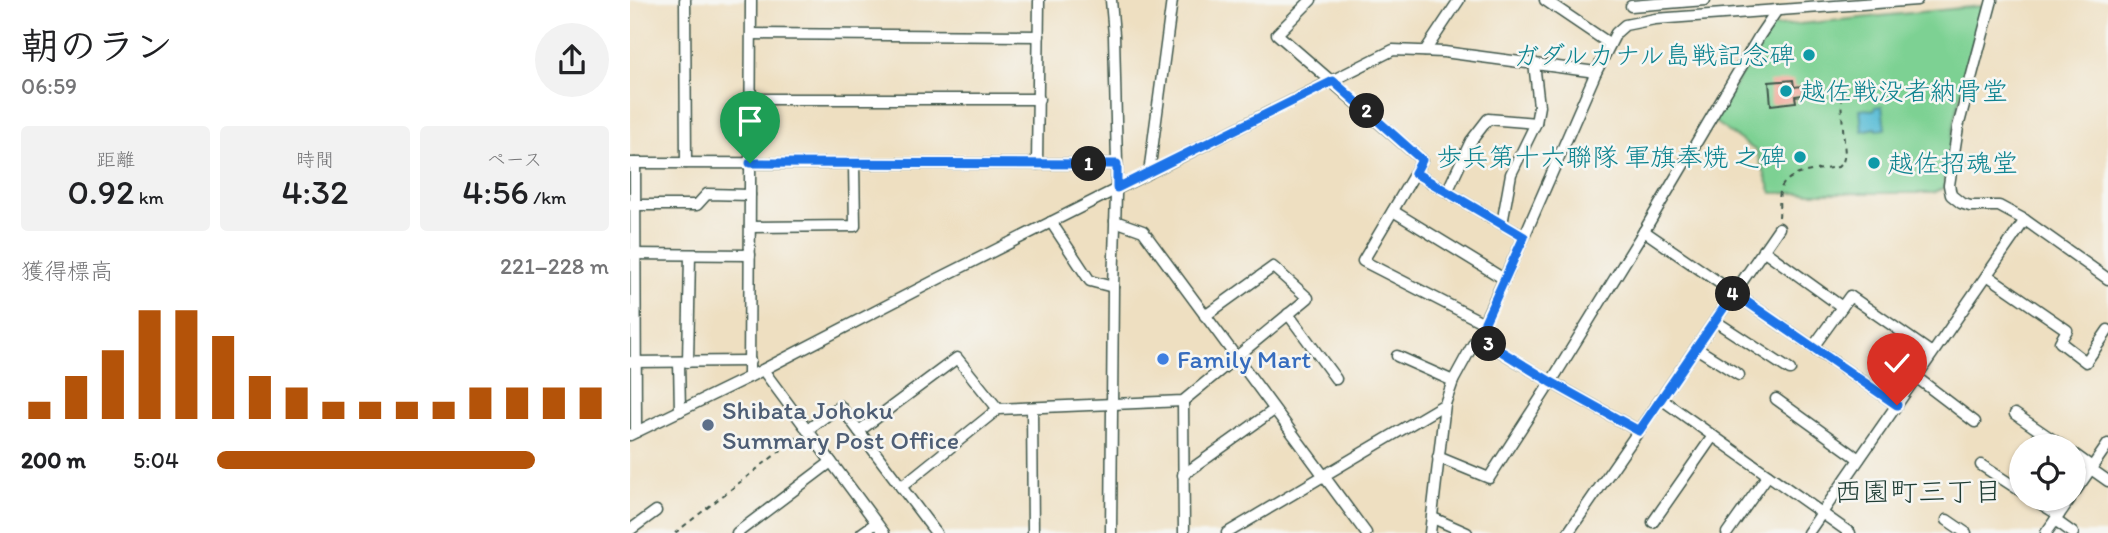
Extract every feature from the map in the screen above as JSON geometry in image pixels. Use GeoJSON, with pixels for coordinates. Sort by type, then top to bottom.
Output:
{"type":"FeatureCollection","features":[{"type":"Feature","properties":{"kind":"street"},"geometry":{"type":"LineString","coordinates":[[685,0],[686,163]]}},
{"type":"Feature","properties":{"kind":"street"},"geometry":{"type":"LineString","coordinates":[[749,377],[751,0]]}},
{"type":"Feature","properties":{"kind":"street"},"geometry":{"type":"LineString","coordinates":[[1037,164],[1039,0]]}},
{"type":"Feature","properties":{"kind":"street"},"geometry":{"type":"LineString","coordinates":[[1111,0],[1115,48],[1117,164],[1111,533]]}},
{"type":"Feature","properties":{"kind":"street"},"geometry":{"type":"LineString","coordinates":[[1149,173],[1172,0]]}},
{"type":"Feature","properties":{"kind":"street"},"geometry":{"type":"LineString","coordinates":[[1311,0],[1277,34],[1422,160],[1363,261],[1484,323]]}},
{"type":"Feature","properties":{"kind":"street"},"geometry":{"type":"LineString","coordinates":[[1425,51],[1459,0]]}},
{"type":"Feature","properties":{"kind":"street"},"geometry":{"type":"LineString","coordinates":[[1545,0],[1610,44]]}},
{"type":"Feature","properties":{"kind":"street"},"geometry":{"type":"LineString","coordinates":[[1636,22],[1629,3],[1704,0],[1706,16]]}},
{"type":"Feature","properties":{"kind":"street"},"geometry":{"type":"LineString","coordinates":[[1756,0],[1762,12]]}},
{"type":"Feature","properties":{"kind":"street"},"geometry":{"type":"LineString","coordinates":[[1430,533],[1445,404],[1453,381],[1478,337],[1616,33],[1625,25],[1636,22],[1915,0]]}},
{"type":"Feature","properties":{"kind":"street"},"geometry":{"type":"LineString","coordinates":[[1992,0],[1958,127],[1949,185],[1951,195],[1961,204],[1999,206],[2025,220],[2108,279]]}},
{"type":"Feature","properties":{"kind":"street"},"geometry":{"type":"LineString","coordinates":[[1438,457],[1489,478],[1644,231],[1777,10]]}},
{"type":"Feature","properties":{"kind":"street"},"geometry":{"type":"LineString","coordinates":[[752,34],[1039,36]]}},
{"type":"Feature","properties":{"kind":"street"},"geometry":{"type":"LineString","coordinates":[[1117,164],[633,163],[633,434],[1393,50],[1425,51],[1597,72]]}},
{"type":"Feature","properties":{"kind":"street"},"geometry":{"type":"LineString","coordinates":[[1502,224],[1511,174],[1536,123],[1539,106],[1534,63]]}},
{"type":"Feature","properties":{"kind":"street"},"geometry":{"type":"LineString","coordinates":[[750,99],[1039,99]]}},
{"type":"Feature","properties":{"kind":"street"},"geometry":{"type":"LineString","coordinates":[[1447,192],[1471,141],[1488,119],[1536,123]]}},
{"type":"Feature","properties":{"kind":"street"},"geometry":{"type":"LineString","coordinates":[[750,227],[855,226],[855,164]]}},
{"type":"Feature","properties":{"kind":"street"},"geometry":{"type":"LineString","coordinates":[[1415,173],[1524,237]]}},
{"type":"Feature","properties":{"kind":"street"},"geometry":{"type":"LineString","coordinates":[[633,205],[696,205],[707,194],[750,195]]}},
{"type":"Feature","properties":{"kind":"street"},"geometry":{"type":"LineString","coordinates":[[1393,211],[1504,279]]}},
{"type":"Feature","properties":{"kind":"street"},"geometry":{"type":"LineString","coordinates":[[1808,533],[2025,220]]}},
{"type":"Feature","properties":{"kind":"street"},"geometry":{"type":"LineString","coordinates":[[1115,221],[1143,231],[1366,533]]}},
{"type":"Feature","properties":{"kind":"street"},"geometry":{"type":"LineString","coordinates":[[1051,222],[1090,281],[1113,287]]}},
{"type":"Feature","properties":{"kind":"street"},"geometry":{"type":"LineString","coordinates":[[1568,533],[1779,228]]}},
{"type":"Feature","properties":{"kind":"street"},"geometry":{"type":"LineString","coordinates":[[1644,231],[1897,405]]}},
{"type":"Feature","properties":{"kind":"street"},"geometry":{"type":"LineString","coordinates":[[1763,250],[1842,307]]}},
{"type":"Feature","properties":{"kind":"street"},"geometry":{"type":"LineString","coordinates":[[633,254],[750,255]]}},
{"type":"Feature","properties":{"kind":"street"},"geometry":{"type":"LineString","coordinates":[[680,411],[690,254]]}},
{"type":"Feature","properties":{"kind":"street"},"geometry":{"type":"LineString","coordinates":[[901,487],[998,409],[1182,401],[1308,298],[1273,267],[1205,316]]}},
{"type":"Feature","properties":{"kind":"street"},"geometry":{"type":"LineString","coordinates":[[1987,275],[2067,330],[2060,342],[2086,362],[2108,330]]}},
{"type":"Feature","properties":{"kind":"street"},"geometry":{"type":"LineString","coordinates":[[1813,347],[1850,296],[1932,354]]}},
{"type":"Feature","properties":{"kind":"street"},"geometry":{"type":"LineString","coordinates":[[1288,314],[1336,379]]}},
{"type":"Feature","properties":{"kind":"street"},"geometry":{"type":"LineString","coordinates":[[1715,321],[1790,370]]}},
{"type":"Feature","properties":{"kind":"street"},"geometry":{"type":"LineString","coordinates":[[1478,337],[1639,431]]}},
{"type":"Feature","properties":{"kind":"street"},"geometry":{"type":"LineString","coordinates":[[1696,348],[1739,375]]}},
{"type":"Feature","properties":{"kind":"street"},"geometry":{"type":"LineString","coordinates":[[1397,356],[1453,381]]}},
{"type":"Feature","properties":{"kind":"street"},"geometry":{"type":"LineString","coordinates":[[859,431],[957,358],[998,409]]}},
{"type":"Feature","properties":{"kind":"street"},"geometry":{"type":"LineString","coordinates":[[633,362],[750,362]]}},
{"type":"Feature","properties":{"kind":"street"},"geometry":{"type":"LineString","coordinates":[[763,370],[884,533]]}},
{"type":"Feature","properties":{"kind":"street"},"geometry":{"type":"LineString","coordinates":[[1916,377],[1975,422]]}},
{"type":"Feature","properties":{"kind":"street"},"geometry":{"type":"LineString","coordinates":[[1661,399],[1850,533]]}},
{"type":"Feature","properties":{"kind":"street"},"geometry":{"type":"LineString","coordinates":[[1776,399],[1859,459]]}},
{"type":"Feature","properties":{"kind":"street"},"geometry":{"type":"LineString","coordinates":[[1182,401],[1184,533]]}},
{"type":"Feature","properties":{"kind":"street"},"geometry":{"type":"LineString","coordinates":[[1227,533],[1445,404]]}},
{"type":"Feature","properties":{"kind":"street"},"geometry":{"type":"LineString","coordinates":[[807,430],[840,406],[936,533]]}},
{"type":"Feature","properties":{"kind":"street"},"geometry":{"type":"LineString","coordinates":[[1032,408],[1033,533]]}},
{"type":"Feature","properties":{"kind":"street"},"geometry":{"type":"LineString","coordinates":[[1183,475],[1274,410]]}},
{"type":"Feature","properties":{"kind":"street"},"geometry":{"type":"LineString","coordinates":[[2015,414],[2044,434]]}},
{"type":"Feature","properties":{"kind":"street"},"geometry":{"type":"LineString","coordinates":[[1653,522],[1713,436]]}},
{"type":"Feature","properties":{"kind":"street"},"geometry":{"type":"LineString","coordinates":[[2086,475],[2108,444]]}},
{"type":"Feature","properties":{"kind":"street"},"geometry":{"type":"LineString","coordinates":[[737,533],[831,462]]}},
{"type":"Feature","properties":{"kind":"street"},"geometry":{"type":"LineString","coordinates":[[2086,464],[2108,481]]}},
{"type":"Feature","properties":{"kind":"street"},"geometry":{"type":"LineString","coordinates":[[1981,465],[2009,483]]}},
{"type":"Feature","properties":{"kind":"street"},"geometry":{"type":"LineString","coordinates":[[1727,533],[1768,475]]}},
{"type":"Feature","properties":{"kind":"street"},"geometry":{"type":"LineString","coordinates":[[630,530],[656,511]]}},
{"type":"Feature","properties":{"kind":"street"},"geometry":{"type":"LineString","coordinates":[[2048,511],[2073,533]]}},
{"type":"Feature","properties":{"kind":"street"},"geometry":{"type":"LineString","coordinates":[[2046,533],[2062,511]]}},
{"type":"Feature","properties":{"kind":"street"},"geometry":{"type":"LineString","coordinates":[[1433,518],[1467,533]]}},
{"type":"Feature","properties":{"kind":"street"},"geometry":{"type":"LineString","coordinates":[[1947,520],[1966,533]]}},
{"type":"Feature","properties":{"kind":"street"},"geometry":{"type":"LineString","coordinates":[[862,533],[876,523]]}},
{"type":"Feature","properties":{"kind":"path"},"geometry":{"type":"LineString","coordinates":[[1779,228],[1781,189],[1787,181],[1796,175],[1838,167],[1843,162],[1845,153],[1841,101]]}},
{"type":"Feature","properties":{"kind":"path"},"geometry":{"type":"LineString","coordinates":[[674,533],[807,430]]}},
{"type":"Feature","properties":{"kind":"green space"},"geometry":{"type":"Polygon","coordinates":[[[1982,6],[1957,110],[1944,188],[1934,193],[1772,193],[1756,151],[1713,121],[1770,27],[1982,6]]]}},
{"type":"Feature","properties":{"kind":"water"},"geometry":{"type":"Polygon","coordinates":[[[1882,106],[1885,129],[1862,131],[1860,109],[1875,110],[1875,107],[1882,106]]]}},
{"type":"Feature","properties":{"kind":"building","name":"越佐戦没者納骨堂"},"geometry":{"type":"Polygon","coordinates":[[[1793,80],[1794,87],[1802,86],[1803,95],[1795,96],[1796,102],[1771,105],[1769,82],[1793,80]]]}},
{"type":"Feature","properties":{"kind":"place","name":"ガダルカナル島戦記念碑"},"geometry":{"type":"Point","coordinates":[1809,55]}},
{"type":"Feature","properties":{"kind":"place","name":"越佐戦没者納骨堂"},"geometry":{"type":"Point","coordinates":[1786,91]}},
{"type":"Feature","properties":{"kind":"place","name":"歩兵第十六聯隊 軍旗奉焼 之碑"},"geometry":{"type":"Point","coordinates":[1800,157]}},
{"type":"Feature","properties":{"kind":"place","name":"越佐招魂堂"},"geometry":{"type":"Point","coordinates":[1874,163]}},
{"type":"Feature","properties":{"kind":"place","name":"Family Mart"},"geometry":{"type":"Point","coordinates":[1163,359]}},
{"type":"Feature","properties":{"kind":"place","name":"Shibata Johoku Summary Post Office"},"geometry":{"type":"Point","coordinates":[708,425]}},
{"type":"Feature","properties":{"kind":"district","name":"西園町三丁目"},"geometry":{"type":"Point","coordinates":[1918,491]}},
{"type":"Feature","properties":{"kind":"route"},"geometry":{"type":"LineString","coordinates":[[750,163],[1117,164],[1117,188],[1333,81],[1422,160],[1415,173],[1524,237],[1478,337],[1551,382],[1639,431],[1734,293],[1897,405]]}}]}
